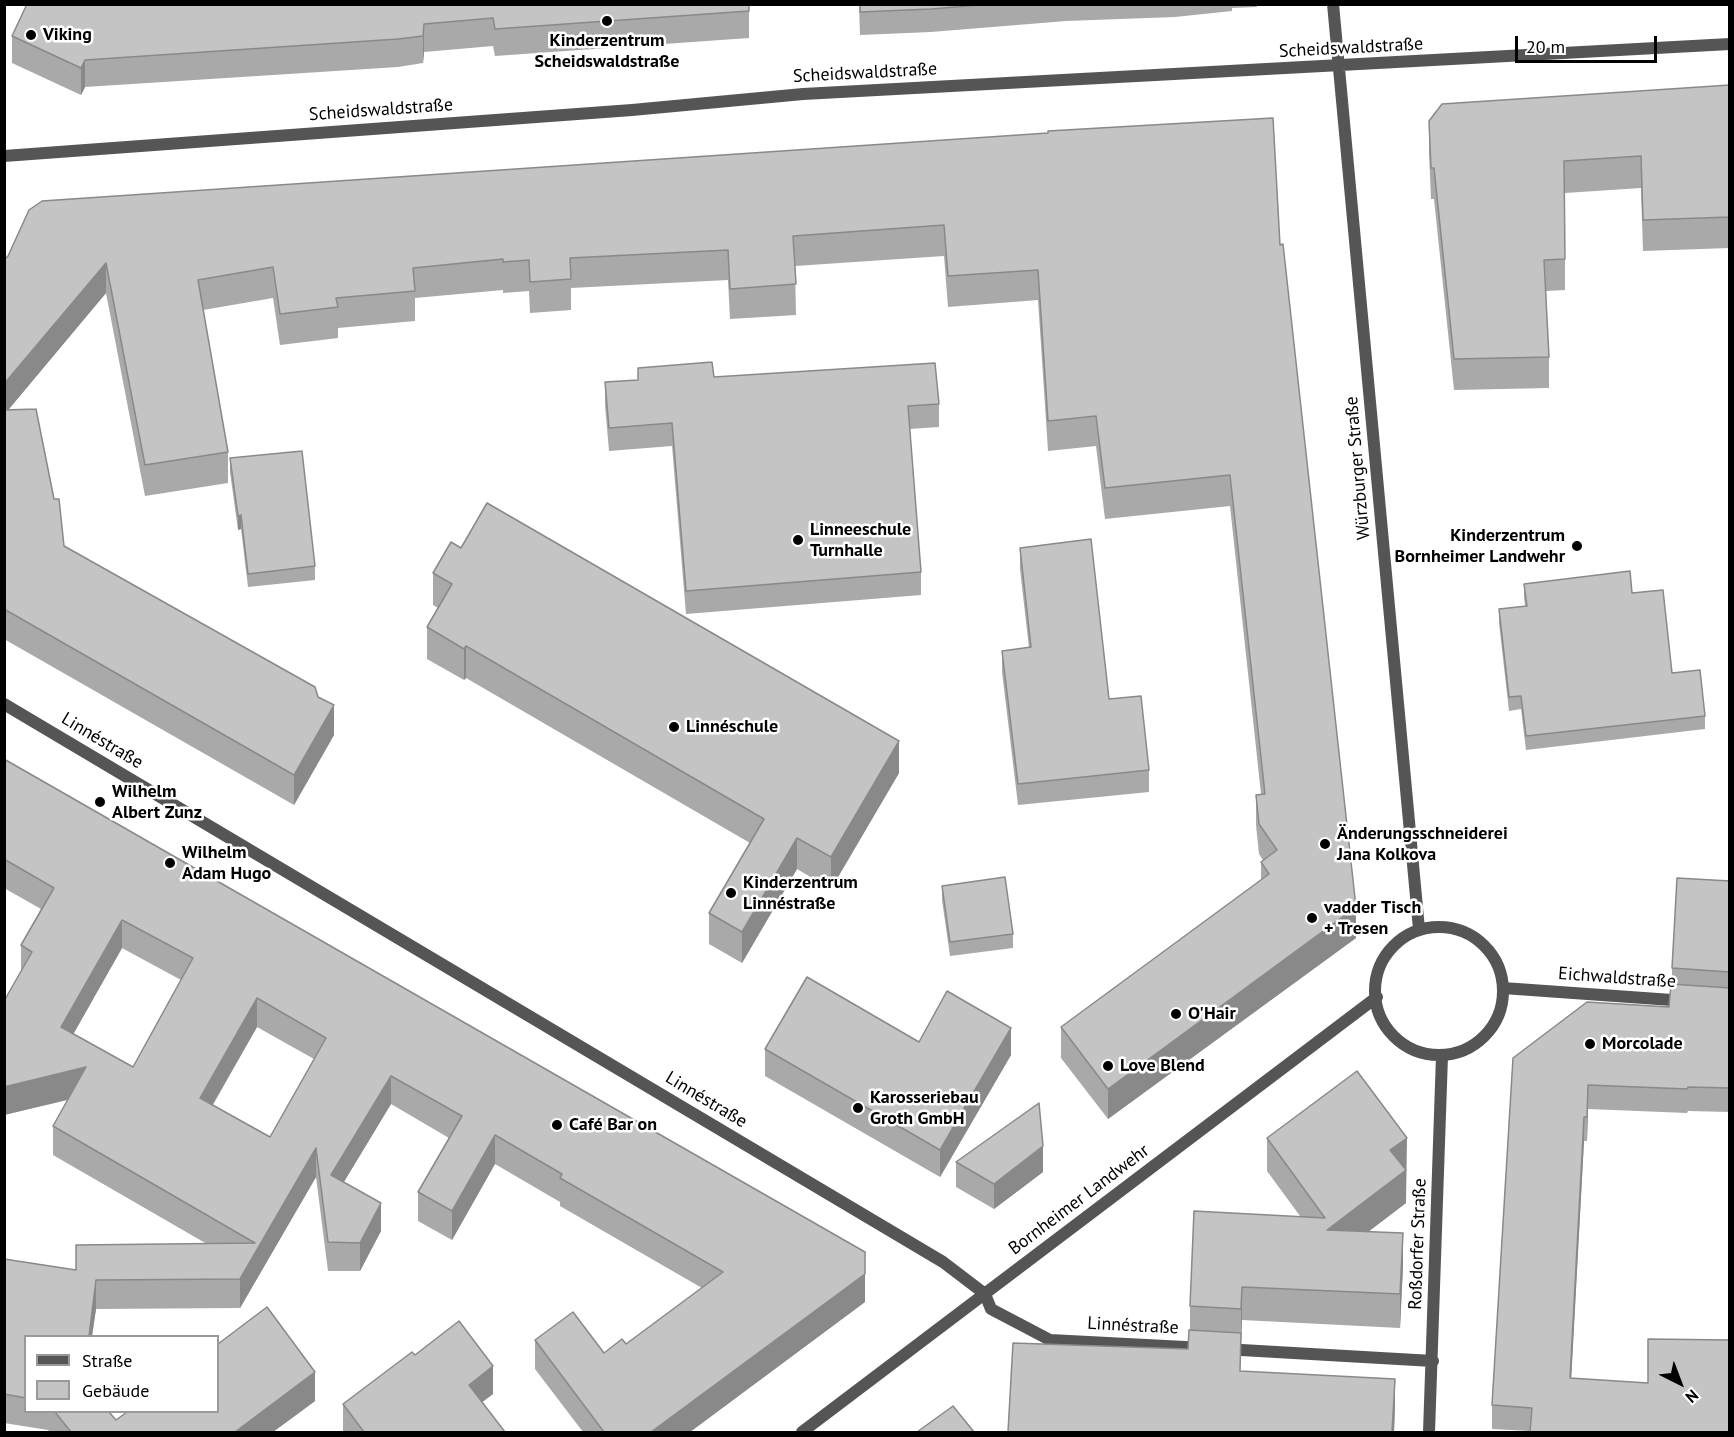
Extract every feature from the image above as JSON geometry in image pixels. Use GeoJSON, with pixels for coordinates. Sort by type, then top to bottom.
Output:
{"type":"FeatureCollection","features":[{"type":"Feature","properties":{"kind":"street","name":"Würzburger Straße"},"geometry":{"type":"LineString","coordinates":[[1333,4],[1419,928]]}},
{"type":"Feature","properties":{"kind":"street","name":"Scheidswaldstraße"},"geometry":{"type":"LineString","coordinates":[[4,156],[632,110],[803,94],[1339,67],[1730,44]]}},
{"type":"Feature","properties":{"kind":"street","name":"Linnéstraße"},"geometry":{"type":"LineString","coordinates":[[4,704],[933,1255],[985,1294],[991,1309],[1050,1340],[1433,1360]]}},
{"type":"Feature","properties":{"kind":"street"},"geometry":{"type":"LineString","coordinates":[[1437,926],[1459,930],[1483,944],[1498,963],[1503,988],[1497,1018],[1489,1032],[1476,1043],[1461,1051],[1442,1056],[1416,1054],[1387,1033],[1376,1010],[1378,966],[1399,940],[1419,928],[1437,926]]}},
{"type":"Feature","properties":{"kind":"street","name":"Eichwaldstraße"},"geometry":{"type":"LineString","coordinates":[[1503,988],[1694,1002]]}},
{"type":"Feature","properties":{"kind":"street","name":"Bornheimer Landwehr"},"geometry":{"type":"LineString","coordinates":[[802,1432],[1377,997]]}},
{"type":"Feature","properties":{"kind":"street","name":"Roßdorfer Straße"},"geometry":{"type":"LineString","coordinates":[[1429,1432],[1442,1056]]}},
{"type":"Feature","properties":{"kind":"building"},"geometry":{"type":"Polygon","coordinates":[[[27,4],[749,4],[749,11],[495,29],[493,18],[424,24],[423,36],[85,60],[81,68],[12,36],[27,4]]]}},
{"type":"Feature","properties":{"kind":"building"},"geometry":{"type":"Polygon","coordinates":[[[860,4],[991,4],[860,12],[860,4]]]}},
{"type":"Feature","properties":{"kind":"building"},"geometry":{"type":"Polygon","coordinates":[[[1730,85],[1730,217],[1643,220],[1641,156],[1564,161],[1565,259],[1544,260],[1549,357],[1454,359],[1434,168],[1431,168],[1429,121],[1442,104],[1730,85]]]}},
{"type":"Feature","properties":{"kind":"building"},"geometry":{"type":"Polygon","coordinates":[[[1273,118],[1280,245],[1283,244],[1356,907],[1108,1089],[1061,1027],[1269,874],[1261,862],[1277,850],[1259,824],[1256,795],[1265,794],[1230,475],[1105,488],[1096,416],[1048,421],[1038,270],[948,276],[944,225],[793,236],[796,284],[730,289],[728,250],[570,258],[571,279],[530,282],[529,260],[503,262],[503,259],[413,268],[415,291],[336,298],[338,307],[280,314],[273,267],[198,280],[228,452],[145,465],[106,263],[4,384],[4,260],[29,210],[42,201],[1048,133],[1048,131],[1273,118]]]}},
{"type":"Feature","properties":{"kind":"building"},"geometry":{"type":"Polygon","coordinates":[[[712,362],[714,377],[935,363],[939,404],[908,406],[921,572],[686,591],[672,423],[609,428],[605,382],[638,380],[638,368],[712,362]]]}},
{"type":"Feature","properties":{"kind":"building"},"geometry":{"type":"Polygon","coordinates":[[[36,409],[54,499],[59,499],[64,546],[315,687],[318,697],[334,705],[294,775],[4,609],[4,410],[36,409]]]}},
{"type":"Feature","properties":{"kind":"building"},"geometry":{"type":"Polygon","coordinates":[[[302,451],[315,566],[248,574],[241,515],[238,516],[230,458],[302,451]]]}},
{"type":"Feature","properties":{"kind":"building"},"geometry":{"type":"Polygon","coordinates":[[[487,503],[899,741],[831,857],[797,838],[742,932],[709,913],[764,819],[466,646],[464,649],[427,627],[452,584],[433,573],[451,542],[461,548],[487,503]]]}},
{"type":"Feature","properties":{"kind":"building"},"geometry":{"type":"Polygon","coordinates":[[[1091,539],[1109,699],[1141,696],[1149,770],[1018,784],[1002,651],[1031,647],[1020,548],[1091,539]]]}},
{"type":"Feature","properties":{"kind":"building"},"geometry":{"type":"Polygon","coordinates":[[[1630,571],[1632,593],[1663,590],[1672,673],[1700,670],[1705,716],[1526,736],[1521,696],[1509,697],[1499,609],[1527,606],[1524,584],[1630,571]]]}},
{"type":"Feature","properties":{"kind":"building"},"geometry":{"type":"Polygon","coordinates":[[[4,759],[865,1252],[865,1274],[651,1432],[604,1432],[535,1340],[573,1312],[604,1353],[622,1339],[626,1344],[723,1272],[560,1178],[562,1174],[495,1135],[452,1211],[418,1192],[462,1116],[391,1076],[331,1175],[381,1203],[360,1243],[328,1242],[316,1148],[240,1279],[96,1280],[89,1335],[24,1335],[24,1398],[4,1394],[4,1259],[76,1270],[76,1245],[255,1243],[53,1126],[86,1067],[4,1087],[4,1001],[32,952],[21,945],[54,888],[4,859],[4,759]],[[122,920],[61,1027],[133,1067],[193,958],[122,920]],[[257,998],[200,1098],[270,1137],[326,1038],[257,998]]]}},
{"type":"Feature","properties":{"kind":"building"},"geometry":{"type":"Polygon","coordinates":[[[1005,877],[1013,934],[950,942],[942,886],[1005,877]]]}},
{"type":"Feature","properties":{"kind":"building"},"geometry":{"type":"Polygon","coordinates":[[[1677,878],[1730,881],[1730,972],[1672,968],[1677,878]]]}},
{"type":"Feature","properties":{"kind":"building"},"geometry":{"type":"Polygon","coordinates":[[[807,977],[919,1042],[947,991],[1011,1028],[940,1150],[765,1049],[807,977]]]}},
{"type":"Feature","properties":{"kind":"building"},"geometry":{"type":"Polygon","coordinates":[[[1671,984],[1730,988],[1730,1088],[1688,1087],[1687,1089],[1588,1085],[1587,1117],[1584,1117],[1570,1378],[1648,1383],[1648,1339],[1730,1340],[1730,1432],[1530,1432],[1532,1408],[1492,1405],[1513,1058],[1587,1002],[1669,1007],[1671,984]]]}},
{"type":"Feature","properties":{"kind":"building"},"geometry":{"type":"Polygon","coordinates":[[[1357,1071],[1407,1138],[1390,1150],[1406,1170],[1327,1230],[1403,1233],[1400,1294],[1242,1287],[1241,1309],[1190,1306],[1194,1211],[1325,1218],[1267,1138],[1357,1071]]]}},
{"type":"Feature","properties":{"kind":"building"},"geometry":{"type":"Polygon","coordinates":[[[1039,1103],[1043,1146],[994,1184],[956,1162],[1039,1103]]]}},
{"type":"Feature","properties":{"kind":"building"},"geometry":{"type":"Polygon","coordinates":[[[267,1307],[315,1372],[235,1432],[71,1432],[56,1413],[110,1413],[116,1420],[126,1413],[219,1413],[219,1343],[267,1307]]]}},
{"type":"Feature","properties":{"kind":"building"},"geometry":{"type":"Polygon","coordinates":[[[459,1321],[493,1366],[469,1385],[505,1432],[364,1432],[343,1404],[412,1352],[415,1355],[459,1321]]]}},
{"type":"Feature","properties":{"kind":"building"},"geometry":{"type":"Polygon","coordinates":[[[1189,1330],[1241,1333],[1240,1371],[1395,1379],[1392,1432],[1008,1432],[1013,1343],[1188,1349],[1189,1330]]]}},
{"type":"Feature","properties":{"kind":"building"},"geometry":{"type":"Polygon","coordinates":[[[953,1406],[974,1432],[917,1432],[953,1406]]]}},
{"type":"Feature","properties":{"kind":"place","name":"Kinderzentrum Scheidswaldstraße"},"geometry":{"type":"Point","coordinates":[607,21]}},
{"type":"Feature","properties":{"kind":"place","name":"Viking"},"geometry":{"type":"Point","coordinates":[31,35]}},
{"type":"Feature","properties":{"kind":"place","name":"Linneeschule Turnhalle"},"geometry":{"type":"Point","coordinates":[798,540]}},
{"type":"Feature","properties":{"kind":"place","name":"Kinderzentrum Bornheimer Landwehr"},"geometry":{"type":"Point","coordinates":[1577,546]}},
{"type":"Feature","properties":{"kind":"place","name":"Linnéschule"},"geometry":{"type":"Point","coordinates":[674,727]}},
{"type":"Feature","properties":{"kind":"place","name":"Wilhelm Albert Zunz"},"geometry":{"type":"Point","coordinates":[100,802]}},
{"type":"Feature","properties":{"kind":"place","name":"Änderungsschneiderei Jana Kolkova"},"geometry":{"type":"Point","coordinates":[1325,844]}},
{"type":"Feature","properties":{"kind":"place","name":"Wilhelm Adam Hugo"},"geometry":{"type":"Point","coordinates":[170,863]}},
{"type":"Feature","properties":{"kind":"place","name":"Kinderzentrum Linnéstraße"},"geometry":{"type":"Point","coordinates":[731,893]}},
{"type":"Feature","properties":{"kind":"place","name":"vadder Tisch + Tresen"},"geometry":{"type":"Point","coordinates":[1312,918]}},
{"type":"Feature","properties":{"kind":"place","name":"O'Hair"},"geometry":{"type":"Point","coordinates":[1176,1014]}},
{"type":"Feature","properties":{"kind":"place","name":"Morcolade"},"geometry":{"type":"Point","coordinates":[1590,1044]}},
{"type":"Feature","properties":{"kind":"place","name":"Love Blend"},"geometry":{"type":"Point","coordinates":[1108,1066]}},
{"type":"Feature","properties":{"kind":"place","name":"Karosseriebau Groth GmbH"},"geometry":{"type":"Point","coordinates":[858,1108]}},
{"type":"Feature","properties":{"kind":"place","name":"Café Bar on"},"geometry":{"type":"Point","coordinates":[557,1125]}}]}
